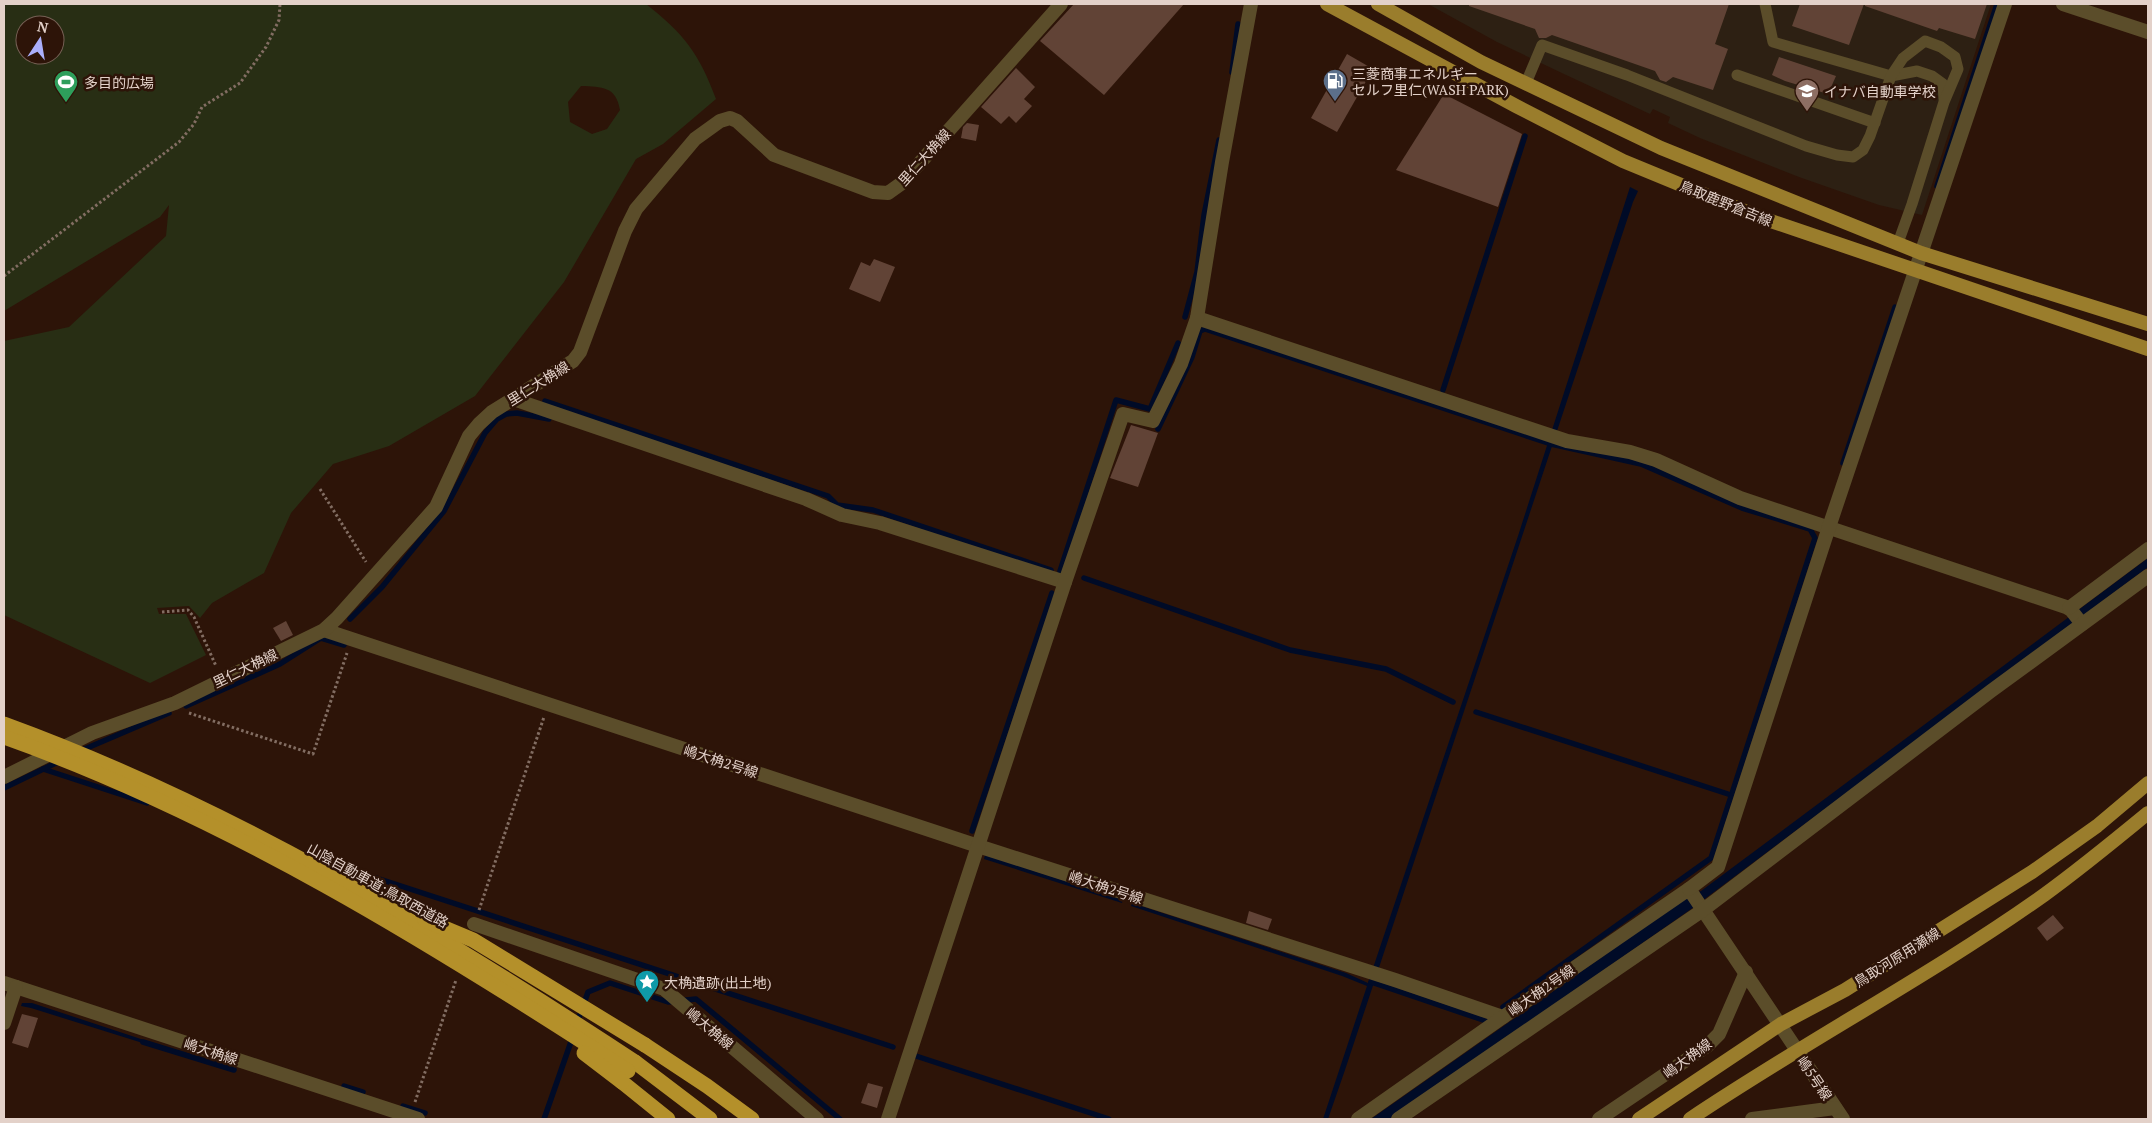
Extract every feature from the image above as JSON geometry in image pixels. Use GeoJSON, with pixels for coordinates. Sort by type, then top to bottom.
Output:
{"type":"FeatureCollection","features":[{"type":"Feature","properties":{"kind":"highway","name":"山陰自動車道;鳥取西道路"},"geometry":{"type":"LineString","coordinates":[[4,724],[128,774],[195,805],[363,894],[440,938],[536,998],[628,1072],[695,1119]]}},
{"type":"Feature","properties":{"kind":"highway","name":"山陰自動車道;鳥取西道路"},"geometry":{"type":"LineString","coordinates":[[4,737],[124,785],[207,824],[359,905],[434,949],[473,979],[582,1052],[628,1072],[710,1119]]}},
{"type":"Feature","properties":{"kind":"highway"},"geometry":{"type":"LineString","coordinates":[[363,894],[474,940],[645,1045],[707,1086],[752,1119]]}},
{"type":"Feature","properties":{"kind":"highway"},"geometry":{"type":"LineString","coordinates":[[628,1072],[668,1119]]}},
{"type":"Feature","properties":{"kind":"main road","name":"鳥取鹿野倉吉線"},"geometry":{"type":"LineString","coordinates":[[1326,4],[1623,161],[1759,217],[1916,272],[2052,314],[2148,349]]}},
{"type":"Feature","properties":{"kind":"main road","name":"鳥取鹿野倉吉線"},"geometry":{"type":"LineString","coordinates":[[1378,4],[1480,62],[1661,148],[1921,253],[2148,324]]}},
{"type":"Feature","properties":{"kind":"main road","name":"鳥取河原用瀬線"},"geometry":{"type":"LineString","coordinates":[[1639,1119],[1781,1024],[1845,990],[2032,872],[2097,826],[2148,783]]}},
{"type":"Feature","properties":{"kind":"main road","name":"鳥取河原用瀬線"},"geometry":{"type":"LineString","coordinates":[[1690,1119],[1796,1050],[1915,979],[2044,895],[2148,813]]}},
{"type":"Feature","properties":{"kind":"street","name":"里仁大桷線"},"geometry":{"type":"LineString","coordinates":[[4,777],[92,733],[175,703],[324,630],[375,577],[436,507],[469,436],[478,424],[573,361],[580,352],[625,231],[636,209],[695,139],[720,121],[730,118],[737,121],[774,155],[873,192],[888,193],[902,183],[1061,4]]}},
{"type":"Feature","properties":{"kind":"street"},"geometry":{"type":"LineString","coordinates":[[888,1119],[1065,582],[1123,414],[1153,421],[1181,364],[1197,318],[1219,179],[1252,4]]}},
{"type":"Feature","properties":{"kind":"street","name":"嶋大桷2号線"},"geometry":{"type":"LineString","coordinates":[[324,630],[1503,1017],[1718,867],[1829,527],[2005,4]]}},
{"type":"Feature","properties":{"kind":"street"},"geometry":{"type":"LineString","coordinates":[[2063,4],[2148,32]]}},
{"type":"Feature","properties":{"kind":"street"},"geometry":{"type":"LineString","coordinates":[[1197,318],[1567,441],[1630,452],[1656,460],[1740,498],[2069,608],[2082,624]]}},
{"type":"Feature","properties":{"kind":"street"},"geometry":{"type":"LineString","coordinates":[[513,399],[806,499],[842,515],[880,523],[1065,582]]}},
{"type":"Feature","properties":{"kind":"street"},"geometry":{"type":"LineString","coordinates":[[2069,608],[2148,550]]}},
{"type":"Feature","properties":{"kind":"street"},"geometry":{"type":"LineString","coordinates":[[1398,1119],[1703,910],[1991,691],[2148,576]]}},
{"type":"Feature","properties":{"kind":"street"},"geometry":{"type":"LineString","coordinates":[[1689,889],[1781,1024]]}},
{"type":"Feature","properties":{"kind":"street","name":"嶋大桷線"},"geometry":{"type":"LineString","coordinates":[[474,924],[664,990],[817,1119]]}},
{"type":"Feature","properties":{"kind":"street","name":"嶋大桷線"},"geometry":{"type":"LineString","coordinates":[[1599,1119],[1719,1034],[1746,972]]}},
{"type":"Feature","properties":{"kind":"street"},"geometry":{"type":"LineString","coordinates":[[4,1023],[10,985]]}},
{"type":"Feature","properties":{"kind":"street","name":"嶋大桷線"},"geometry":{"type":"LineString","coordinates":[[10,985],[415,1115]]}},
{"type":"Feature","properties":{"kind":"street"},"geometry":{"type":"LineString","coordinates":[[1358,1119],[1503,1017]]}},
{"type":"Feature","properties":{"kind":"street","name":"嶋5号線"},"geometry":{"type":"LineString","coordinates":[[1781,1024],[1796,1050],[1843,1119]]}},
{"type":"Feature","properties":{"kind":"street"},"geometry":{"type":"LineString","coordinates":[[1752,1119],[1834,1108]]}},
{"type":"Feature","properties":{"kind":"lane"},"geometry":{"type":"LineString","coordinates":[[1765,4],[1773,42],[1891,76],[1917,71],[1932,76],[1943,84],[1944,102]]}},
{"type":"Feature","properties":{"kind":"lane"},"geometry":{"type":"LineString","coordinates":[[1526,83],[1542,45],[1627,75],[1806,146],[1837,155],[1853,157],[1863,150],[1875,123],[1891,76],[1904,58],[1925,41],[1941,47],[1955,57],[1958,69],[1944,102],[1898,243]]}},
{"type":"Feature","properties":{"kind":"lane"},"geometry":{"type":"LineString","coordinates":[[1738,75],[1875,123]]}},
{"type":"Feature","properties":{"kind":"path"},"geometry":{"type":"LineString","coordinates":[[4,276],[179,142],[194,124],[202,108],[240,84],[266,47],[279,20],[280,4]]}},
{"type":"Feature","properties":{"kind":"path"},"geometry":{"type":"LineString","coordinates":[[320,489],[375,577]]}},
{"type":"Feature","properties":{"kind":"path"},"geometry":{"type":"LineString","coordinates":[[162,612],[188,610],[194,617],[222,680]]}},
{"type":"Feature","properties":{"kind":"path"},"geometry":{"type":"LineString","coordinates":[[175,703],[193,716],[313,754],[352,639]]}},
{"type":"Feature","properties":{"kind":"path"},"geometry":{"type":"LineString","coordinates":[[474,924],[548,704]]}},
{"type":"Feature","properties":{"kind":"path"},"geometry":{"type":"LineString","coordinates":[[415,1115],[459,971]]}},
{"type":"Feature","properties":{"kind":"shaded area","name":"イナバ自動車学校"},"geometry":{"type":"Polygon","coordinates":[[[1428,4],[1991,4],[1922,215],[1879,205],[1799,177],[1700,138],[1668,123],[1670,117],[1653,109],[1650,114],[1564,74],[1497,42],[1428,4]]]}},
{"type":"Feature","properties":{"kind":"green space"},"geometry":{"type":"Polygon","coordinates":[[[4,4],[646,4],[671,25],[689,46],[703,69],[716,99],[663,144],[636,159],[564,282],[475,396],[389,446],[333,464],[291,513],[264,573],[212,603],[200,618],[189,606],[157,608],[159,614],[186,614],[206,655],[150,683],[4,615],[4,341],[69,327],[166,236],[169,205],[160,217],[4,311],[4,4]],[[581,86],[568,102],[570,122],[592,134],[607,129],[620,110],[615,96],[611,92],[607,89],[581,86]]]}},
{"type":"Feature","properties":{"kind":"water"},"geometry":{"type":"Polygon","coordinates":[[[1630,187],[1638,191],[1345,1070],[1328,1119],[1323,1119],[1367,986],[1131,906],[1132,903],[1346,973],[1368,983],[1518,536],[1630,187]]]}},
{"type":"Feature","properties":{"kind":"water"},"geometry":{"type":"Polygon","coordinates":[[[2148,558],[2148,567],[1694,907],[1391,1119],[1371,1119],[1686,898],[1701,891],[2148,558]]]}},
{"type":"Feature","properties":{"kind":"water"},"geometry":{"type":"Polygon","coordinates":[[[985,855],[1123,900],[1122,903],[984,859],[985,855]]]}},
{"type":"Feature","properties":{"kind":"water"},"geometry":{"type":"Polygon","coordinates":[[[22,1003],[32,1003],[150,1042],[149,1045],[21,1006],[22,1003]]]}},
{"type":"Feature","properties":{"kind":"building"},"geometry":{"type":"Polygon","coordinates":[[[1074,4],[1184,4],[1104,95],[1040,41],[1074,4]]]}},
{"type":"Feature","properties":{"kind":"building"},"geometry":{"type":"Polygon","coordinates":[[[1469,4],[1729,4],[1715,44],[1728,49],[1713,90],[1673,77],[1666,82],[1660,80],[1655,71],[1552,35],[1546,38],[1539,38],[1535,29],[1469,6],[1469,4]]]}},
{"type":"Feature","properties":{"kind":"building"},"geometry":{"type":"Polygon","coordinates":[[[1800,4],[1864,4],[1849,45],[1792,26],[1800,4]]]}},
{"type":"Feature","properties":{"kind":"building"},"geometry":{"type":"Polygon","coordinates":[[[1865,4],[1987,4],[1975,39],[1939,28],[1937,31],[1865,6],[1865,4]]]}},
{"type":"Feature","properties":{"kind":"building"},"geometry":{"type":"Polygon","coordinates":[[[1347,54],[1373,69],[1337,132],[1311,118],[1347,54]]]}},
{"type":"Feature","properties":{"kind":"building"},"geometry":{"type":"Polygon","coordinates":[[[1779,57],[1836,76],[1828,94],[1785,81],[1772,75],[1779,57]]]}},
{"type":"Feature","properties":{"kind":"building"},"geometry":{"type":"Polygon","coordinates":[[[1016,68],[1035,87],[1024,99],[1032,106],[1016,123],[1009,116],[1001,124],[981,107],[1016,68]]]}},
{"type":"Feature","properties":{"kind":"building"},"geometry":{"type":"Polygon","coordinates":[[[1444,94],[1522,134],[1498,207],[1396,170],[1444,94]]]}},
{"type":"Feature","properties":{"kind":"building"},"geometry":{"type":"Polygon","coordinates":[[[967,123],[979,125],[976,141],[961,138],[963,127],[967,123]]]}},
{"type":"Feature","properties":{"kind":"building"},"geometry":{"type":"Polygon","coordinates":[[[874,259],[895,267],[880,302],[849,289],[861,262],[870,266],[874,259]]]}},
{"type":"Feature","properties":{"kind":"building"},"geometry":{"type":"Polygon","coordinates":[[[1131,425],[1158,433],[1138,487],[1110,478],[1131,425]]]}},
{"type":"Feature","properties":{"kind":"building"},"geometry":{"type":"Polygon","coordinates":[[[286,621],[293,635],[281,641],[273,628],[286,621]]]}},
{"type":"Feature","properties":{"kind":"building"},"geometry":{"type":"Polygon","coordinates":[[[1249,911],[1272,919],[1268,930],[1246,923],[1249,911]]]}},
{"type":"Feature","properties":{"kind":"building"},"geometry":{"type":"Polygon","coordinates":[[[2053,915],[2064,928],[2047,941],[2037,928],[2053,915]]]}},
{"type":"Feature","properties":{"kind":"building"},"geometry":{"type":"Polygon","coordinates":[[[22,1014],[38,1018],[28,1048],[12,1043],[22,1014]]]}},
{"type":"Feature","properties":{"kind":"building"},"geometry":{"type":"Polygon","coordinates":[[[868,1083],[883,1087],[877,1108],[861,1103],[868,1083]]]}},
{"type":"Feature","properties":{"kind":"waterway"},"geometry":{"type":"LineString","coordinates":[[1937,186],[1997,4]]}},
{"type":"Feature","properties":{"kind":"waterway"},"geometry":{"type":"LineString","coordinates":[[1232,72],[1238,24]]}},
{"type":"Feature","properties":{"kind":"waterway"},"geometry":{"type":"LineString","coordinates":[[1443,390],[1525,136]]}},
{"type":"Feature","properties":{"kind":"waterway"},"geometry":{"type":"LineString","coordinates":[[1185,317],[1197,272],[1204,215],[1219,140]]}},
{"type":"Feature","properties":{"kind":"waterway"},"geometry":{"type":"LineString","coordinates":[[1843,463],[1895,307]]}},
{"type":"Feature","properties":{"kind":"waterway"},"geometry":{"type":"LineString","coordinates":[[1158,429],[1192,357],[1200,331],[1205,329],[1551,444],[1641,464],[1742,508],[1810,529],[1815,538],[1711,858],[1503,1007]]}},
{"type":"Feature","properties":{"kind":"waterway"},"geometry":{"type":"LineString","coordinates":[[1060,571],[1116,400],[1150,409],[1178,343]]}},
{"type":"Feature","properties":{"kind":"waterway"},"geometry":{"type":"LineString","coordinates":[[545,401],[828,496],[837,505],[873,510],[1051,570]]}},
{"type":"Feature","properties":{"kind":"waterway"},"geometry":{"type":"LineString","coordinates":[[350,619],[382,587],[444,511],[485,433],[497,419],[506,414],[517,413],[549,419]]}},
{"type":"Feature","properties":{"kind":"waterway"},"geometry":{"type":"LineString","coordinates":[[1084,578],[1290,650],[1386,669],[1453,702]]}},
{"type":"Feature","properties":{"kind":"waterway"},"geometry":{"type":"LineString","coordinates":[[972,831],[1052,593]]}},
{"type":"Feature","properties":{"kind":"waterway"},"geometry":{"type":"LineString","coordinates":[[186,706],[280,664],[321,638],[344,645]]}},
{"type":"Feature","properties":{"kind":"waterway"},"geometry":{"type":"LineString","coordinates":[[1476,712],[1728,794]]}},
{"type":"Feature","properties":{"kind":"waterway"},"geometry":{"type":"LineString","coordinates":[[80,751],[169,713]]}},
{"type":"Feature","properties":{"kind":"waterway"},"geometry":{"type":"LineString","coordinates":[[4,788],[60,761]]}},
{"type":"Feature","properties":{"kind":"waterway"},"geometry":{"type":"LineString","coordinates":[[43,769],[147,803]]}},
{"type":"Feature","properties":{"kind":"waterway"},"geometry":{"type":"LineString","coordinates":[[306,855],[893,1047]]}},
{"type":"Feature","properties":{"kind":"waterway"},"geometry":{"type":"LineString","coordinates":[[1371,982],[1486,1021]]}},
{"type":"Feature","properties":{"kind":"waterway"},"geometry":{"type":"LineString","coordinates":[[577,1023],[588,992],[610,983],[668,1002],[696,999],[840,1119]]}},
{"type":"Feature","properties":{"kind":"waterway"},"geometry":{"type":"LineString","coordinates":[[544,1119],[573,1036]]}},
{"type":"Feature","properties":{"kind":"waterway"},"geometry":{"type":"LineString","coordinates":[[143,1042],[234,1070]]}},
{"type":"Feature","properties":{"kind":"waterway"},"geometry":{"type":"LineString","coordinates":[[916,1056],[1109,1119]]}},
{"type":"Feature","properties":{"kind":"waterway"},"geometry":{"type":"LineString","coordinates":[[344,1086],[363,1092]]}},
{"type":"Feature","properties":{"kind":"waterway"},"geometry":{"type":"LineString","coordinates":[[403,1106],[425,1113]]}},
{"type":"Feature","properties":{"kind":"place","name":"三菱商事エネルギー セルフ里仁(WASH PARK)"},"geometry":{"type":"Point","coordinates":[1335,102]}},
{"type":"Feature","properties":{"kind":"place","name":"多目的広場"},"geometry":{"type":"Point","coordinates":[66,103]}},
{"type":"Feature","properties":{"kind":"place","name":"イナバ自動車学校"},"geometry":{"type":"Point","coordinates":[1807,112]}},
{"type":"Feature","properties":{"kind":"place","name":"大桷遺跡(出土地)"},"geometry":{"type":"Point","coordinates":[647,1003]}}]}
